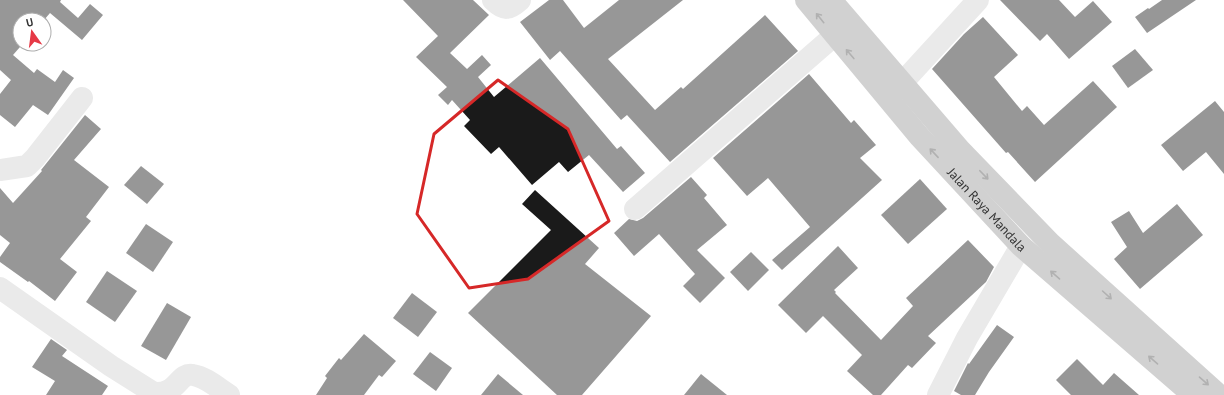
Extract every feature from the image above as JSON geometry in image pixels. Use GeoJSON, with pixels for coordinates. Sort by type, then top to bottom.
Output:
{"type":"FeatureCollection","features":[{"type":"Feature","properties":{"kind":"highway","name":"Jalan Raya Mandala"},"geometry":{"type":"LineString","coordinates":[[806,0],[919,136],[1021,246],[1182,373],[1219,395]]}},
{"type":"Feature","properties":{"kind":"highway","name":"Jalan Raya Mandala"},"geometry":{"type":"LineString","coordinates":[[832,0],[960,150],[1050,243],[1182,373],[1193,395]]}},
{"type":"Feature","properties":{"kind":"street"},"geometry":{"type":"LineString","coordinates":[[493,0],[500,7],[506,8],[513,6],[520,0]]}},
{"type":"Feature","properties":{"kind":"street"},"geometry":{"type":"LineString","coordinates":[[902,83],[978,0]]}},
{"type":"Feature","properties":{"kind":"street"},"geometry":{"type":"LineString","coordinates":[[635,209],[835,35]]}},
{"type":"Feature","properties":{"kind":"street"},"geometry":{"type":"LineString","coordinates":[[0,170],[27,166],[82,98]]}},
{"type":"Feature","properties":{"kind":"street"},"geometry":{"type":"LineString","coordinates":[[938,395],[967,338],[1021,246]]}},
{"type":"Feature","properties":{"kind":"street"},"geometry":{"type":"LineString","coordinates":[[0,288],[111,366],[154,393],[165,394],[171,391],[183,378],[193,374],[206,380],[229,395]]}},
{"type":"Feature","properties":{"kind":"highlighted area"},"geometry":{"type":"Polygon","coordinates":[[[498,80],[568,129],[609,221],[528,279],[469,288],[417,214],[434,134],[498,80]]]}},
{"type":"Feature","properties":{"kind":"building"},"geometry":{"type":"Polygon","coordinates":[[[0,0],[61,0],[60,2],[78,18],[90,4],[103,15],[82,40],[52,15],[52,12],[12,12],[12,52],[16,52],[13,55],[34,73],[37,69],[55,82],[63,70],[74,78],[48,115],[33,105],[15,127],[0,115],[0,94],[11,80],[0,70],[0,0]]]}},
{"type":"Feature","properties":{"kind":"building"},"geometry":{"type":"Polygon","coordinates":[[[403,0],[473,0],[489,15],[450,53],[467,69],[482,55],[491,65],[478,77],[494,97],[540,58],[617,149],[621,146],[645,173],[623,192],[589,155],[568,172],[559,162],[532,185],[499,147],[491,154],[464,126],[470,120],[452,100],[448,105],[438,95],[447,87],[416,57],[438,36],[403,0]]]}},
{"type":"Feature","properties":{"kind":"building"},"geometry":{"type":"Polygon","coordinates":[[[549,0],[563,0],[584,28],[619,0],[683,0],[608,59],[655,110],[681,87],[683,89],[765,15],[798,51],[670,162],[627,115],[621,120],[560,51],[550,60],[520,22],[549,0]]]}},
{"type":"Feature","properties":{"kind":"building"},"geometry":{"type":"Polygon","coordinates":[[[1000,0],[1059,0],[1075,17],[1093,1],[1112,22],[1069,59],[1047,34],[1040,41],[1000,0]]]}},
{"type":"Feature","properties":{"kind":"building"},"geometry":{"type":"Polygon","coordinates":[[[1162,0],[1196,0],[1147,33],[1135,17],[1162,0]]]}},
{"type":"Feature","properties":{"kind":"building"},"geometry":{"type":"Polygon","coordinates":[[[983,17],[1018,55],[994,77],[1022,111],[1027,106],[1044,125],[1093,81],[1117,107],[1035,182],[1008,152],[1006,153],[932,69],[964,34],[983,17]]]}},
{"type":"Feature","properties":{"kind":"building"},"geometry":{"type":"Polygon","coordinates":[[[1135,49],[1153,70],[1128,88],[1112,66],[1135,49]]]}},
{"type":"Feature","properties":{"kind":"building"},"geometry":{"type":"Polygon","coordinates":[[[809,74],[851,123],[854,120],[876,145],[860,158],[882,180],[782,270],[772,260],[810,227],[768,178],[747,196],[713,158],[809,74]]]}},
{"type":"Feature","properties":{"kind":"building"},"geometry":{"type":"Polygon","coordinates":[[[1215,101],[1224,112],[1224,174],[1206,152],[1183,171],[1161,145],[1215,101]]]}},
{"type":"Feature","properties":{"kind":"building"},"geometry":{"type":"Polygon","coordinates":[[[85,115],[101,129],[74,160],[109,187],[86,217],[91,221],[60,259],[77,272],[55,301],[29,281],[28,282],[0,262],[0,257],[10,243],[0,235],[0,188],[13,203],[42,171],[41,170],[85,115]]]}},
{"type":"Feature","properties":{"kind":"building"},"geometry":{"type":"Polygon","coordinates":[[[141,166],[164,184],[147,204],[124,185],[141,166]]]}},
{"type":"Feature","properties":{"kind":"building"},"geometry":{"type":"Polygon","coordinates":[[[691,177],[707,195],[704,198],[727,225],[697,250],[725,278],[700,303],[683,286],[695,274],[659,234],[634,256],[614,233],[629,219],[637,221],[643,218],[691,177]]]}},
{"type":"Feature","properties":{"kind":"building"},"geometry":{"type":"Polygon","coordinates":[[[920,179],[947,209],[908,244],[881,215],[920,179]]]}},
{"type":"Feature","properties":{"kind":"building"},"geometry":{"type":"Polygon","coordinates":[[[535,190],[599,248],[585,264],[651,316],[582,395],[557,395],[468,313],[551,230],[522,204],[535,190]]]}},
{"type":"Feature","properties":{"kind":"building"},"geometry":{"type":"Polygon","coordinates":[[[1177,204],[1203,235],[1140,289],[1114,259],[1127,247],[1111,222],[1129,211],[1143,233],[1177,204]]]}},
{"type":"Feature","properties":{"kind":"building"},"geometry":{"type":"Polygon","coordinates":[[[146,224],[173,242],[153,272],[126,253],[146,224]]]}},
{"type":"Feature","properties":{"kind":"building"},"geometry":{"type":"Polygon","coordinates":[[[968,240],[994,267],[986,282],[928,336],[936,343],[912,368],[908,365],[881,395],[873,395],[847,371],[862,355],[823,316],[806,333],[778,305],[838,246],[858,268],[834,290],[836,292],[835,293],[881,340],[913,306],[906,298],[968,240]]]}},
{"type":"Feature","properties":{"kind":"building"},"geometry":{"type":"Polygon","coordinates":[[[751,252],[769,270],[748,291],[730,272],[751,252]]]}},
{"type":"Feature","properties":{"kind":"building"},"geometry":{"type":"Polygon","coordinates":[[[107,271],[137,291],[115,322],[86,302],[107,271]]]}},
{"type":"Feature","properties":{"kind":"building"},"geometry":{"type":"Polygon","coordinates":[[[412,293],[437,312],[418,337],[393,318],[412,293]]]}},
{"type":"Feature","properties":{"kind":"building"},"geometry":{"type":"Polygon","coordinates":[[[167,303],[191,317],[166,360],[141,346],[167,303]]]}},
{"type":"Feature","properties":{"kind":"building"},"geometry":{"type":"Polygon","coordinates":[[[997,325],[1014,337],[989,372],[975,395],[961,395],[954,391],[968,363],[969,364],[997,325]]]}},
{"type":"Feature","properties":{"kind":"building"},"geometry":{"type":"Polygon","coordinates":[[[364,334],[396,361],[382,377],[379,375],[364,395],[316,395],[327,378],[325,376],[339,358],[341,360],[364,334]]]}},
{"type":"Feature","properties":{"kind":"building"},"geometry":{"type":"Polygon","coordinates":[[[51,339],[67,350],[62,356],[108,386],[102,395],[46,395],[55,381],[32,367],[51,339]]]}},
{"type":"Feature","properties":{"kind":"building"},"geometry":{"type":"Polygon","coordinates":[[[430,352],[452,368],[436,391],[413,374],[430,352]]]}},
{"type":"Feature","properties":{"kind":"building"},"geometry":{"type":"Polygon","coordinates":[[[1077,359],[1103,385],[1114,373],[1139,395],[1071,395],[1056,380],[1077,359]]]}},
{"type":"Feature","properties":{"kind":"building"},"geometry":{"type":"Polygon","coordinates":[[[498,374],[523,395],[481,395],[498,374]]]}},
{"type":"Feature","properties":{"kind":"building"},"geometry":{"type":"Polygon","coordinates":[[[701,374],[727,395],[684,395],[701,374]]]}}]}
